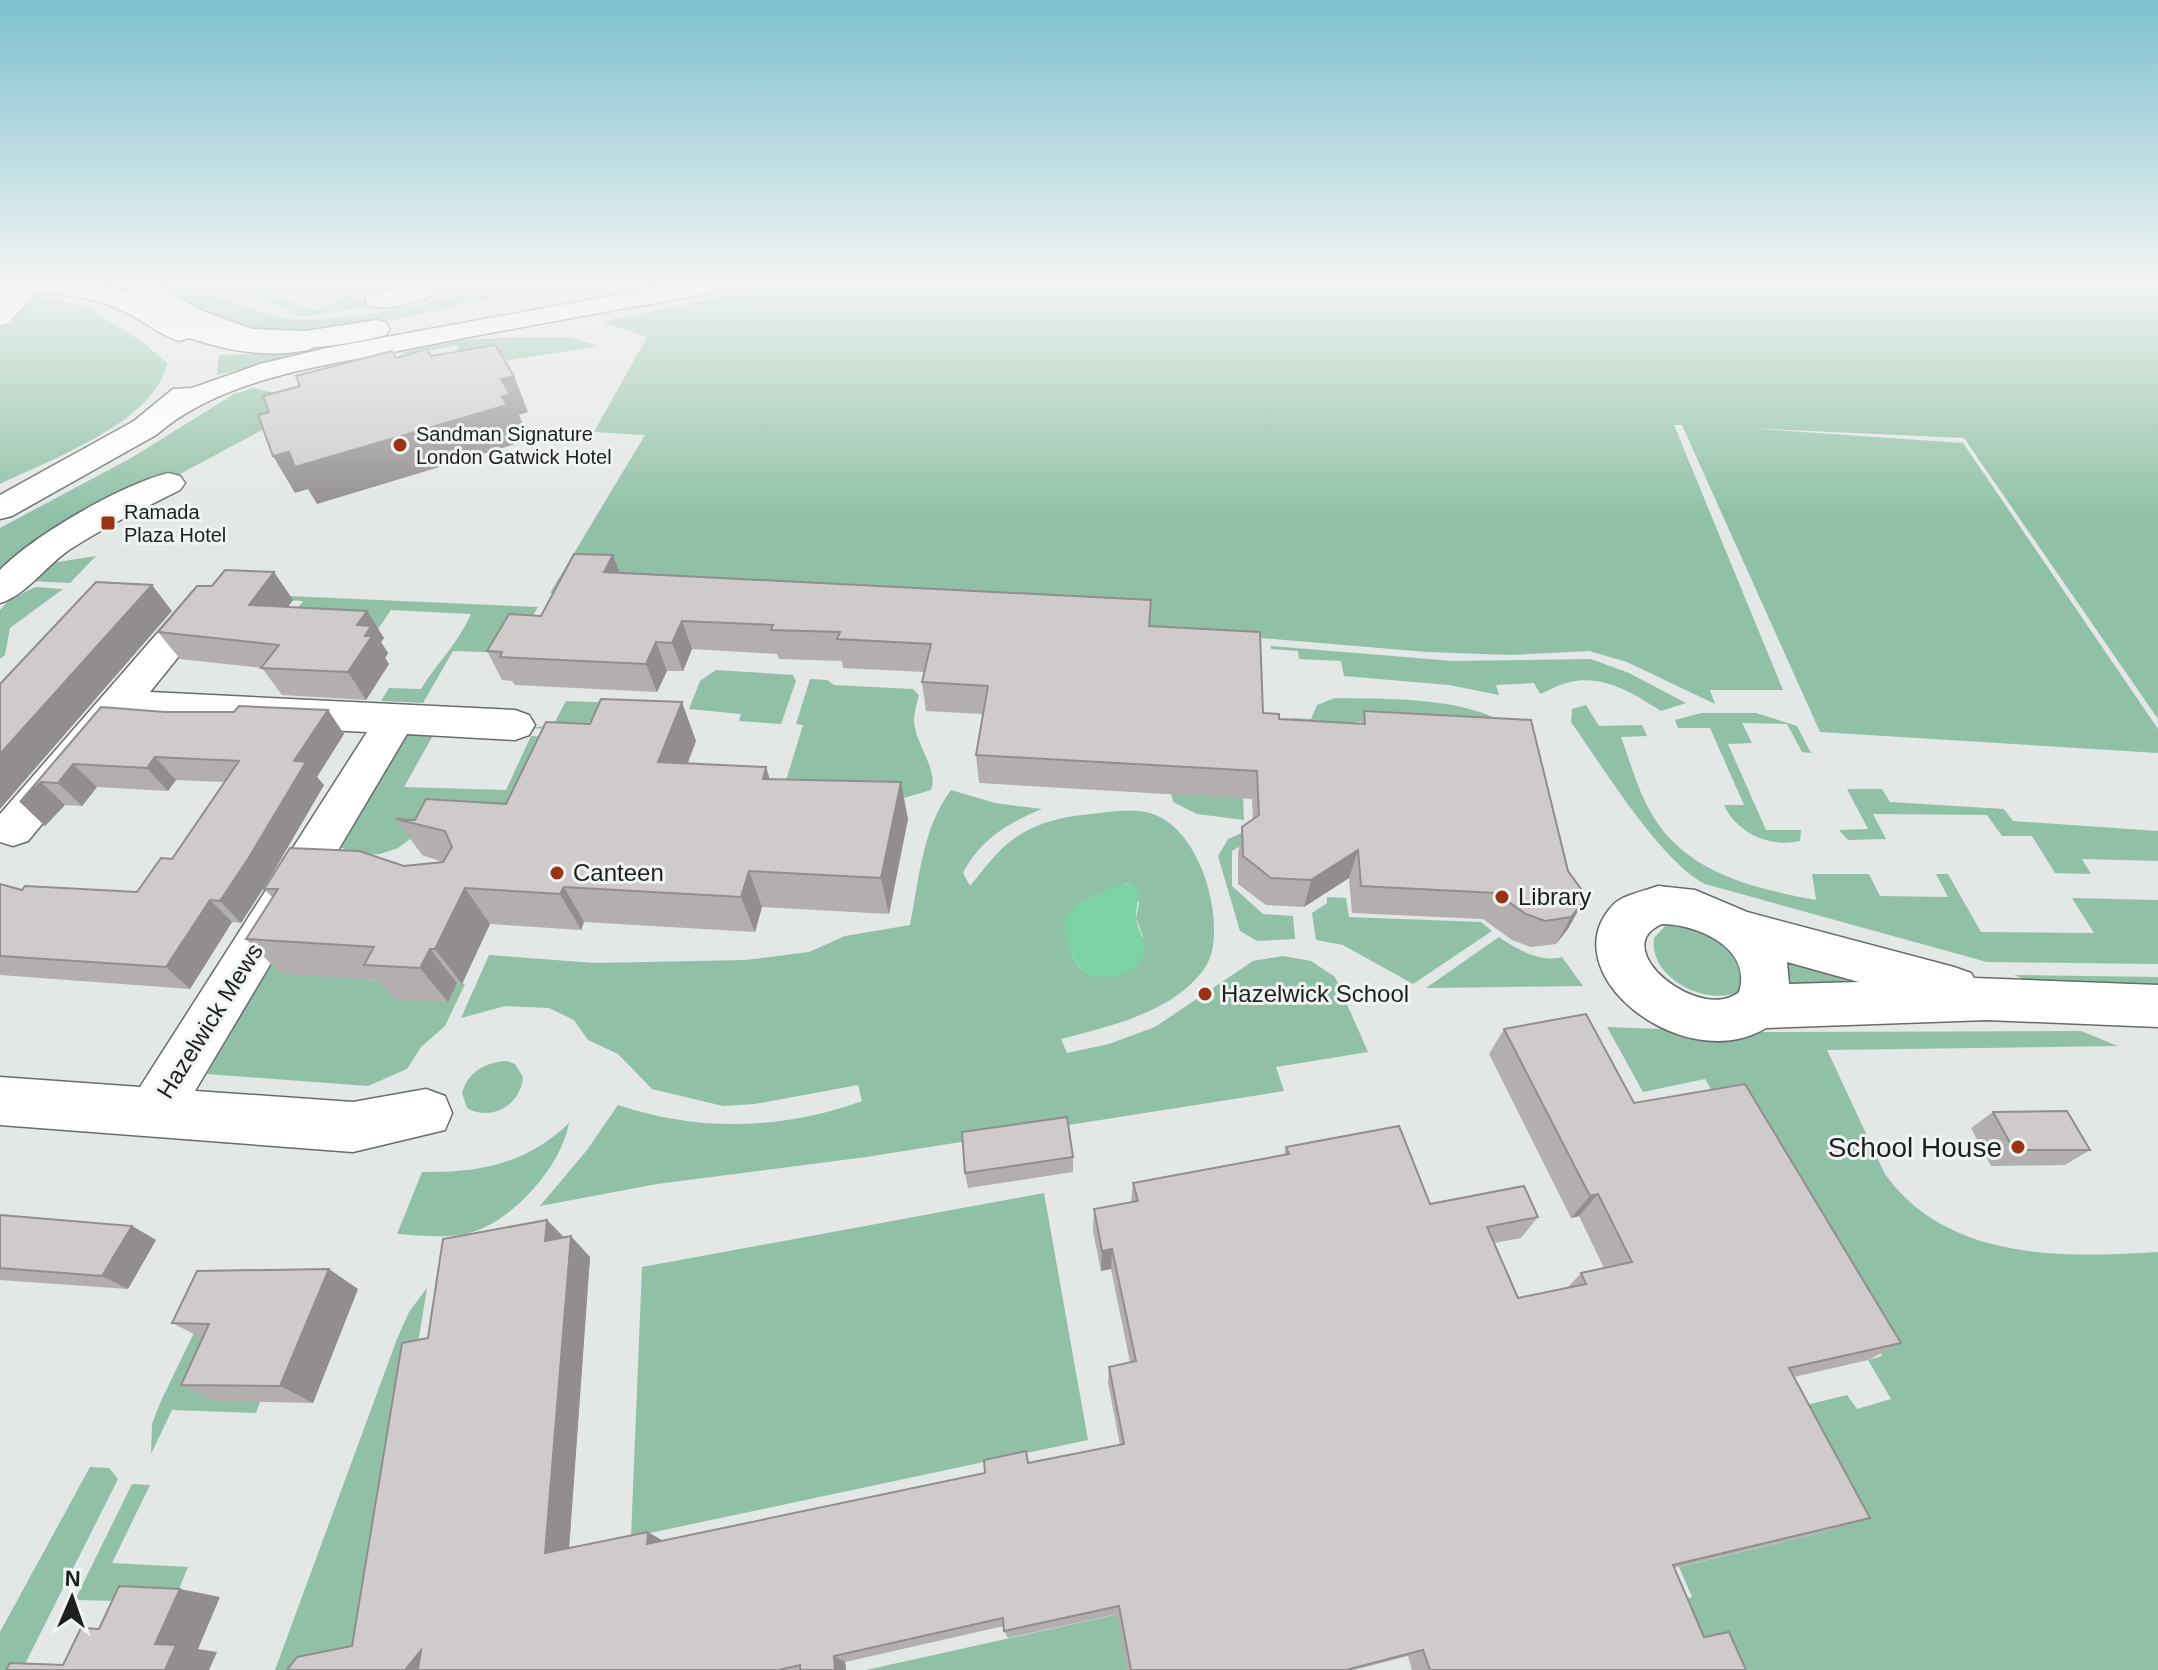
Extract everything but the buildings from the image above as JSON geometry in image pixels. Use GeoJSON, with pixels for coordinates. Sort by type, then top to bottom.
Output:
{"type":"FeatureCollection","features":[{"type":"Feature","properties":{"kind":"street"},"geometry":{"type":"LineString","coordinates":[[164,415],[187,391],[195,359]]}},
{"type":"Feature","properties":{"kind":"street"},"geometry":{"type":"LineString","coordinates":[[0,509],[210,388],[276,368],[320,359]]}},
{"type":"Feature","properties":{"kind":"street"},"geometry":{"type":"LineString","coordinates":[[0,591],[34,558],[64,538],[168,483]]}},
{"type":"Feature","properties":{"kind":"street"},"geometry":{"type":"LineString","coordinates":[[13,829],[211,594]]}},
{"type":"Feature","properties":{"kind":"street"},"geometry":{"type":"LineString","coordinates":[[119,705],[515,725]]}},
{"type":"Feature","properties":{"kind":"street","name":"Hazelwick Mews"},"geometry":{"type":"LineString","coordinates":[[155,1110],[396,719]]}},
{"type":"Feature","properties":{"kind":"street"},"geometry":{"type":"LineString","coordinates":[[309,862],[359,864]]}},
{"type":"Feature","properties":{"kind":"street"},"geometry":{"type":"LineString","coordinates":[[1733,927],[1754,947],[1765,971],[1764,993],[1756,1007],[1742,1017],[1724,1022],[1680,1015],[1659,1004],[1636,985],[1619,950],[1621,934],[1628,921],[1651,906],[1673,904],[1696,908],[1733,927],[1987,999]]}},
{"type":"Feature","properties":{"kind":"street"},"geometry":{"type":"LineString","coordinates":[[1756,1007],[1987,999],[2158,1006]]}},
{"type":"Feature","properties":{"kind":"street"},"geometry":{"type":"LineString","coordinates":[[0,1101],[155,1110],[353,1127],[426,1113]]}},
{"type":"Feature","properties":{"kind":"shaded area"},"geometry":{"type":"Polygon","coordinates":[[[0,359],[162,359],[167,363],[159,384],[122,421],[71,451],[0,484],[0,359]]]}},
{"type":"Feature","properties":{"kind":"shaded area"},"geometry":{"type":"Polygon","coordinates":[[[219,359],[286,359],[217,375],[219,359]]]}},
{"type":"Feature","properties":{"kind":"shaded area"},"geometry":{"type":"Polygon","coordinates":[[[371,359],[391,361],[178,475],[158,477],[0,573],[0,528],[131,458],[234,394],[253,388],[274,393],[297,388],[299,379],[314,371],[371,359]]]}},
{"type":"Feature","properties":{"kind":"shaded area"},"geometry":{"type":"Polygon","coordinates":[[[440,359],[518,359],[369,383],[440,359]]]}},
{"type":"Feature","properties":{"kind":"shaded area"},"geometry":{"type":"Polygon","coordinates":[[[635,359],[2158,359],[2158,719],[1964,438],[1747,428],[1963,443],[2158,729],[2158,753],[1820,732],[1682,425],[1674,425],[1783,690],[1710,690],[1715,704],[1627,662],[1589,651],[1511,655],[1427,652],[1188,632],[550,593],[645,435],[594,432],[635,359]]]}},
{"type":"Feature","properties":{"kind":"shaded area"},"geometry":{"type":"Polygon","coordinates":[[[96,556],[70,583],[27,581],[45,564],[96,556]]]}},
{"type":"Feature","properties":{"kind":"shaded area"},"geometry":{"type":"Polygon","coordinates":[[[35,587],[63,589],[10,628],[5,655],[0,659],[0,610],[8,601],[35,587]]]}},
{"type":"Feature","properties":{"kind":"shaded area"},"geometry":{"type":"Polygon","coordinates":[[[244,594],[538,607],[511,653],[453,651],[423,703],[381,701],[389,688],[421,689],[460,635],[471,614],[391,610],[378,629],[287,623],[303,601],[245,598],[244,594]]]}},
{"type":"Feature","properties":{"kind":"shaded area"},"geometry":{"type":"Polygon","coordinates":[[[1271,646],[1453,661],[1591,659],[1629,673],[1686,703],[1661,711],[1618,687],[1582,680],[1540,694],[1534,683],[1496,685],[1499,695],[1449,685],[1344,676],[1341,661],[1299,659],[1298,651],[1271,649],[1271,646]]]}},
{"type":"Feature","properties":{"kind":"shaded area"},"geometry":{"type":"Polygon","coordinates":[[[716,670],[793,675],[796,681],[781,724],[739,721],[741,714],[689,709],[700,681],[716,670]]]}},
{"type":"Feature","properties":{"kind":"shaded area"},"geometry":{"type":"Polygon","coordinates":[[[810,679],[827,680],[834,685],[913,689],[919,695],[915,730],[932,774],[931,790],[904,798],[784,787],[803,725],[796,724],[810,679]]]}},
{"type":"Feature","properties":{"kind":"shaded area"},"geometry":{"type":"Polygon","coordinates":[[[1335,698],[1439,703],[1498,719],[1377,720],[1304,727],[1293,723],[1292,718],[1311,719],[1317,705],[1335,698]]]}},
{"type":"Feature","properties":{"kind":"shaded area"},"geometry":{"type":"Polygon","coordinates":[[[566,701],[647,704],[589,722],[577,730],[530,728],[553,725],[566,701]]]}},
{"type":"Feature","properties":{"kind":"shaded area"},"geometry":{"type":"Polygon","coordinates":[[[1586,705],[1599,726],[1642,725],[1647,736],[1621,737],[1650,811],[1664,832],[1681,849],[1722,874],[1768,890],[1816,900],[1812,874],[1869,874],[1880,896],[1948,897],[1936,874],[1948,874],[1981,932],[2094,933],[2072,898],[2158,900],[2158,964],[1987,962],[1705,884],[1687,872],[1651,834],[1571,722],[1572,709],[1586,705]]]}},
{"type":"Feature","properties":{"kind":"shaded area"},"geometry":{"type":"Polygon","coordinates":[[[1701,713],[1756,713],[1797,726],[1811,753],[1802,752],[1787,724],[1742,723],[1752,743],[1728,744],[1766,830],[1801,830],[1800,841],[1777,842],[1755,836],[1730,815],[1724,805],[1744,805],[1710,728],[1678,728],[1675,720],[1701,713]]]}},
{"type":"Feature","properties":{"kind":"shaded area"},"geometry":{"type":"Polygon","coordinates":[[[405,730],[435,732],[404,787],[506,790],[531,736],[571,738],[495,827],[417,834],[398,848],[380,854],[357,855],[340,847],[405,730]]]}},
{"type":"Feature","properties":{"kind":"shaded area"},"geometry":{"type":"Polygon","coordinates":[[[1847,789],[1882,789],[1890,802],[2004,809],[2013,821],[2158,831],[2158,861],[2082,859],[2091,874],[2055,873],[2032,836],[2002,836],[1987,815],[1873,814],[1886,839],[1848,840],[1839,830],[1868,829],[1847,789]]]}},
{"type":"Feature","properties":{"kind":"shaded area"},"geometry":{"type":"Polygon","coordinates":[[[951,790],[995,803],[1042,809],[1007,826],[978,851],[963,873],[970,886],[1013,839],[1046,822],[1064,818],[1111,812],[1146,812],[1172,825],[1192,849],[1205,878],[1214,921],[1213,945],[1206,966],[1193,982],[1160,1006],[1121,1022],[1061,1039],[1067,1053],[1109,1044],[1155,1027],[1253,961],[1283,956],[1311,961],[1335,977],[1368,1052],[1276,1067],[1284,1091],[866,1157],[657,1184],[540,1206],[587,1150],[618,1105],[679,1120],[740,1124],[802,1118],[862,1101],[858,1085],[755,1104],[723,1106],[652,1089],[618,1054],[588,1040],[574,1020],[549,1008],[505,1006],[461,1018],[489,955],[595,963],[745,960],[809,952],[845,936],[910,925],[923,855],[941,805],[951,790]],[[1128,883],[1079,903],[1070,948],[1077,965],[1085,973],[1143,937],[1136,918],[1139,903],[1128,883]]]}},
{"type":"Feature","properties":{"kind":"shaded area"},"geometry":{"type":"Polygon","coordinates":[[[1171,793],[1243,798],[1244,820],[1197,814],[1173,802],[1171,793]]]}},
{"type":"Feature","properties":{"kind":"shaded area"},"geometry":{"type":"Polygon","coordinates":[[[1246,831],[1245,843],[1232,851],[1232,886],[1263,914],[1293,916],[1295,939],[1257,941],[1240,931],[1218,856],[1228,839],[1246,831]]]}},
{"type":"Feature","properties":{"kind":"shaded area"},"geometry":{"type":"Polygon","coordinates":[[[317,883],[310,925],[282,973],[404,982],[447,1002],[457,983],[465,984],[445,1026],[421,1047],[407,1069],[368,1086],[207,1074],[317,883]]]}},
{"type":"Feature","properties":{"kind":"shaded area"},"geometry":{"type":"Polygon","coordinates":[[[1123,883],[1132,885],[1138,891],[1136,916],[1144,943],[1142,957],[1138,965],[1123,974],[1104,977],[1085,973],[1069,947],[1065,932],[1066,916],[1079,903],[1123,883]]]}},
{"type":"Feature","properties":{"kind":"shaded area"},"geometry":{"type":"Polygon","coordinates":[[[1327,897],[1346,898],[1349,917],[1481,922],[1492,931],[1413,984],[1343,945],[1316,940],[1312,913],[1327,903],[1327,897]]]}},
{"type":"Feature","properties":{"kind":"shaded area"},"geometry":{"type":"Polygon","coordinates":[[[1679,920],[1743,952],[1742,990],[1729,995],[1699,993],[1671,977],[1661,966],[1655,953],[1654,938],[1669,922],[1679,920]]]}},
{"type":"Feature","properties":{"kind":"shaded area"},"geometry":{"type":"Polygon","coordinates":[[[1499,937],[1537,956],[1562,957],[1583,986],[1426,988],[1499,937]]]}},
{"type":"Feature","properties":{"kind":"shaded area"},"geometry":{"type":"Polygon","coordinates":[[[1761,943],[1900,982],[1775,993],[1761,943]]]}},
{"type":"Feature","properties":{"kind":"shaded area"},"geometry":{"type":"Polygon","coordinates":[[[2014,975],[2158,977],[2158,993],[2029,981],[2014,975]]]}},
{"type":"Feature","properties":{"kind":"shaded area"},"geometry":{"type":"Polygon","coordinates":[[[1607,1027],[1742,1032],[2081,1031],[2118,1046],[1827,1050],[1885,1174],[1911,1203],[1940,1224],[2009,1248],[2046,1253],[2158,1252],[2158,1670],[1724,1670],[1709,1635],[1676,1645],[1660,1606],[1692,1597],[1679,1567],[1835,1529],[1774,1413],[1847,1395],[1857,1409],[1891,1399],[1868,1360],[1882,1356],[1732,1106],[1722,1108],[1705,1079],[1643,1092],[1607,1027]]]}},
{"type":"Feature","properties":{"kind":"shaded area"},"geometry":{"type":"Polygon","coordinates":[[[507,1061],[515,1064],[523,1077],[517,1096],[495,1112],[476,1112],[467,1108],[462,1093],[468,1079],[485,1066],[507,1061]]]}},
{"type":"Feature","properties":{"kind":"shaded area"},"geometry":{"type":"Polygon","coordinates":[[[569,1123],[564,1140],[544,1176],[530,1193],[496,1221],[460,1235],[397,1234],[422,1172],[483,1168],[519,1157],[553,1137],[569,1123]]]}},
{"type":"Feature","properties":{"kind":"shaded area"},"geometry":{"type":"Polygon","coordinates":[[[1044,1193],[1088,1440],[631,1537],[642,1267],[1044,1193]]]}},
{"type":"Feature","properties":{"kind":"shaded area"},"geometry":{"type":"Polygon","coordinates":[[[221,1277],[260,1402],[256,1413],[172,1410],[151,1454],[152,1424],[160,1403],[221,1277]]]}},
{"type":"Feature","properties":{"kind":"shaded area"},"geometry":{"type":"Polygon","coordinates":[[[427,1288],[377,1595],[361,1656],[328,1670],[275,1670],[397,1339],[409,1312],[427,1288]]]}},
{"type":"Feature","properties":{"kind":"shaded area"},"geometry":{"type":"Polygon","coordinates":[[[90,1467],[109,1468],[118,1479],[22,1670],[0,1670],[0,1632],[90,1467]]]}},
{"type":"Feature","properties":{"kind":"shaded area"},"geometry":{"type":"Polygon","coordinates":[[[132,1484],[150,1485],[112,1563],[188,1567],[176,1596],[159,1602],[75,1600],[132,1484]]]}},
{"type":"Feature","properties":{"kind":"shaded area"},"geometry":{"type":"Polygon","coordinates":[[[1190,1598],[1125,1656],[1127,1670],[866,1670],[1190,1598]]]}},
{"type":"Feature","properties":{"kind":"place","name":"Sandman Signature London Gatwick Hotel"},"geometry":{"type":"Point","coordinates":[400,445]}},
{"type":"Feature","properties":{"kind":"place","name":"Ramada Plaza Hotel"},"geometry":{"type":"Point","coordinates":[108,523]}},
{"type":"Feature","properties":{"kind":"place","name":"Canteen"},"geometry":{"type":"Point","coordinates":[557,873]}},
{"type":"Feature","properties":{"kind":"place","name":"Library"},"geometry":{"type":"Point","coordinates":[1502,897]}},
{"type":"Feature","properties":{"kind":"place","name":"Hazelwick School"},"geometry":{"type":"Point","coordinates":[1205,994]}},
{"type":"Feature","properties":{"kind":"place","name":"School House"},"geometry":{"type":"Point","coordinates":[2018,1147]}}]}
